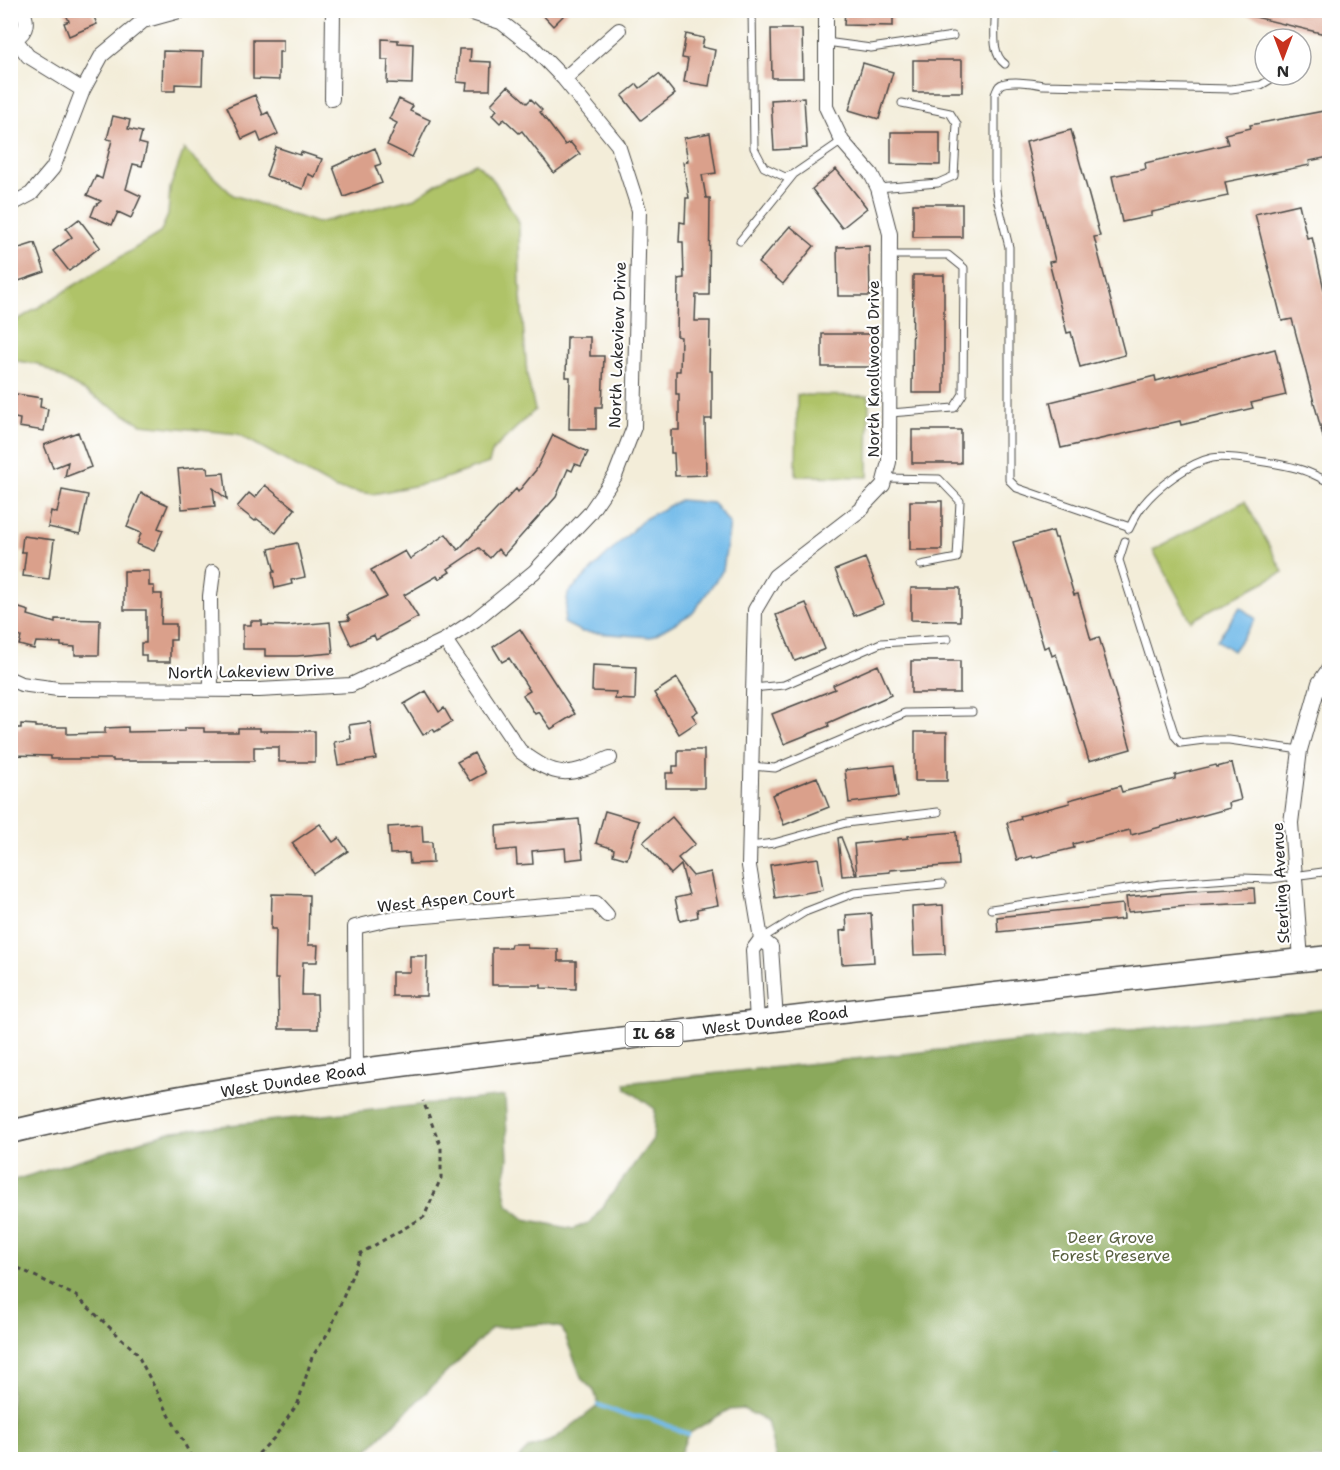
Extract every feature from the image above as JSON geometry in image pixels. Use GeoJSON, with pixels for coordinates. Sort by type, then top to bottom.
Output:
{"type":"FeatureCollection","features":[{"type":"Feature","properties":{"kind":"main road","name":"West Dundee Road"},"geometry":{"type":"LineString","coordinates":[[10,1132],[69,1118],[243,1087],[356,1070],[1329,957]]}},
{"type":"Feature","properties":{"kind":"street"},"geometry":{"type":"LineString","coordinates":[[22,10],[27,20],[26,26],[24,32],[13,40],[28,56],[83,90]]}},
{"type":"Feature","properties":{"kind":"street"},"geometry":{"type":"LineString","coordinates":[[10,205],[31,194],[53,168],[83,90],[102,55],[143,21],[183,10]]}},
{"type":"Feature","properties":{"kind":"street"},"geometry":{"type":"LineString","coordinates":[[332,99],[333,10]]}},
{"type":"Feature","properties":{"kind":"street","name":"North Lakeview Drive"},"geometry":{"type":"LineString","coordinates":[[10,679],[21,684],[58,689],[259,690],[351,685],[445,640],[475,620],[534,572],[589,514],[615,476],[634,427],[639,210],[618,145],[564,79],[533,47],[501,22],[456,10]]}},
{"type":"Feature","properties":{"kind":"street","name":"North Knollwood Drive"},"geometry":{"type":"LineString","coordinates":[[767,1021],[771,947],[761,939],[749,866],[755,610],[775,576],[863,508],[883,485],[890,462],[890,234],[878,188],[871,174],[842,141],[826,108],[826,10]]}},
{"type":"Feature","properties":{"kind":"street"},"geometry":{"type":"LineString","coordinates":[[564,79],[619,30]]}},
{"type":"Feature","properties":{"kind":"street"},"geometry":{"type":"LineString","coordinates":[[211,690],[210,596],[213,572]]}},
{"type":"Feature","properties":{"kind":"street"},"geometry":{"type":"LineString","coordinates":[[445,640],[520,751],[535,762],[550,771],[565,773],[584,769],[610,758]]}},
{"type":"Feature","properties":{"kind":"street","name":"Sterling Avenue"},"geometry":{"type":"LineString","coordinates":[[1301,960],[1291,823],[1300,750],[1318,683],[1329,667]]}},
{"type":"Feature","properties":{"kind":"street","name":"West Aspen Court"},"geometry":{"type":"LineString","coordinates":[[356,1070],[355,927],[388,919],[571,904],[596,903],[607,915]]}},
{"type":"Feature","properties":{"kind":"street","name":"North Knollwood Drive"},"geometry":{"type":"LineString","coordinates":[[761,939],[753,950],[767,1021]]}},
{"type":"Feature","properties":{"kind":"lane"},"geometry":{"type":"LineString","coordinates":[[752,10],[754,148],[764,167],[785,177],[794,174],[842,141]]}},
{"type":"Feature","properties":{"kind":"lane"},"geometry":{"type":"LineString","coordinates":[[995,10],[996,52],[998,58],[1005,64]]}},
{"type":"Feature","properties":{"kind":"lane"},"geometry":{"type":"LineString","coordinates":[[826,42],[871,48],[953,36]]}},
{"type":"Feature","properties":{"kind":"lane"},"geometry":{"type":"LineString","coordinates":[[1253,86],[1231,89],[1043,85],[1013,82],[1002,83],[998,86],[994,95],[994,179],[1009,247],[1009,480],[1017,488],[1129,529],[1144,504],[1155,493],[1196,463],[1211,458],[1225,457],[1300,469],[1329,482]]}},
{"type":"Feature","properties":{"kind":"lane"},"geometry":{"type":"LineString","coordinates":[[878,188],[938,183],[954,176],[957,124],[950,113],[902,103]]}},
{"type":"Feature","properties":{"kind":"lane"},"geometry":{"type":"LineString","coordinates":[[740,241],[794,174]]}},
{"type":"Feature","properties":{"kind":"lane"},"geometry":{"type":"LineString","coordinates":[[890,255],[948,255],[964,268],[963,394],[954,408],[890,413]]}},
{"type":"Feature","properties":{"kind":"lane"},"geometry":{"type":"LineString","coordinates":[[885,478],[939,479],[960,501],[957,558],[921,565]]}},
{"type":"Feature","properties":{"kind":"lane"},"geometry":{"type":"LineString","coordinates":[[1125,541],[1119,560],[1175,735],[1181,743],[1223,740],[1300,750]]}},
{"type":"Feature","properties":{"kind":"lane"},"geometry":{"type":"LineString","coordinates":[[753,688],[784,685],[881,643],[948,639]]}},
{"type":"Feature","properties":{"kind":"lane"},"geometry":{"type":"LineString","coordinates":[[752,766],[775,768],[905,712],[972,712]]}},
{"type":"Feature","properties":{"kind":"lane"},"geometry":{"type":"LineString","coordinates":[[750,846],[774,843],[846,823],[938,812]]}},
{"type":"Feature","properties":{"kind":"lane"},"geometry":{"type":"LineString","coordinates":[[991,909],[1160,884],[1242,878],[1271,879],[1329,871]]}},
{"type":"Feature","properties":{"kind":"lane"},"geometry":{"type":"LineString","coordinates":[[761,939],[805,912],[854,893],[942,884]]}},
{"type":"Feature","properties":{"kind":"path"},"geometry":{"type":"LineString","coordinates":[[252,1460],[274,1438],[298,1403],[312,1358],[330,1330],[361,1253],[424,1217],[441,1178],[441,1147],[423,1101]]}},
{"type":"Feature","properties":{"kind":"path"},"geometry":{"type":"LineString","coordinates":[[10,1264],[76,1296],[136,1352],[193,1460]]}},
{"type":"Feature","properties":{"kind":"green space"},"geometry":{"type":"Polygon","coordinates":[[[184,149],[233,195],[317,223],[415,198],[448,176],[476,163],[495,182],[519,222],[520,283],[527,375],[535,410],[493,450],[489,463],[434,482],[373,494],[336,489],[238,434],[141,424],[38,364],[11,360],[11,324],[160,233],[168,215],[170,188],[184,149]]]}},
{"type":"Feature","properties":{"kind":"green space"},"geometry":{"type":"Polygon","coordinates":[[[797,395],[869,396],[868,477],[796,476],[797,395]]]}},
{"type":"Feature","properties":{"kind":"green space"},"geometry":{"type":"Polygon","coordinates":[[[1245,501],[1283,572],[1191,621],[1153,550],[1245,501]]]}},
{"type":"Feature","properties":{"kind":"green space","name":"Deer Grove Forest Preserve"},"geometry":{"type":"Polygon","coordinates":[[[1329,1009],[1329,1459],[776,1459],[767,1421],[743,1409],[728,1410],[688,1434],[678,1459],[518,1459],[529,1448],[553,1440],[599,1405],[594,1391],[582,1379],[562,1328],[543,1324],[492,1328],[358,1459],[11,1459],[11,1181],[173,1131],[505,1096],[508,1159],[504,1185],[508,1205],[525,1219],[573,1229],[591,1222],[653,1139],[655,1109],[626,1088],[625,1083],[1329,1009]]]}},
{"type":"Feature","properties":{"kind":"water"},"geometry":{"type":"Polygon","coordinates":[[[680,500],[713,503],[730,524],[723,570],[693,613],[651,637],[582,632],[564,623],[568,593],[644,519],[680,500]]]}},
{"type":"Feature","properties":{"kind":"water"},"geometry":{"type":"Polygon","coordinates":[[[1240,607],[1256,619],[1233,651],[1217,640],[1240,607]]]}},
{"type":"Feature","properties":{"kind":"building"},"geometry":{"type":"Polygon","coordinates":[[[64,10],[91,10],[97,24],[69,36],[64,23],[69,21],[64,10]]]}},
{"type":"Feature","properties":{"kind":"building"},"geometry":{"type":"Polygon","coordinates":[[[538,10],[569,10],[553,26],[538,10]]]}},
{"type":"Feature","properties":{"kind":"building"},"geometry":{"type":"Polygon","coordinates":[[[845,10],[893,10],[893,26],[844,25],[845,10]]]}},
{"type":"Feature","properties":{"kind":"building"},"geometry":{"type":"Polygon","coordinates":[[[1247,10],[1329,10],[1329,35],[1313,31],[1313,27],[1296,27],[1247,15],[1247,10]]]}},
{"type":"Feature","properties":{"kind":"building"},"geometry":{"type":"Polygon","coordinates":[[[771,29],[802,29],[803,78],[772,78],[771,29]]]}},
{"type":"Feature","properties":{"kind":"building"},"geometry":{"type":"Polygon","coordinates":[[[686,34],[704,38],[702,47],[715,50],[709,86],[684,82],[688,59],[682,58],[686,34]]]}},
{"type":"Feature","properties":{"kind":"building"},"geometry":{"type":"Polygon","coordinates":[[[382,39],[413,44],[412,84],[387,83],[388,60],[382,60],[382,39]]]}},
{"type":"Feature","properties":{"kind":"building"},"geometry":{"type":"Polygon","coordinates":[[[253,40],[283,40],[283,52],[279,52],[279,80],[253,79],[253,40]]]}},
{"type":"Feature","properties":{"kind":"building"},"geometry":{"type":"Polygon","coordinates":[[[459,49],[471,49],[470,61],[491,62],[490,90],[466,90],[467,83],[457,82],[459,49]]]}},
{"type":"Feature","properties":{"kind":"building"},"geometry":{"type":"Polygon","coordinates":[[[163,51],[203,52],[202,85],[175,84],[175,91],[162,91],[163,51]]]}},
{"type":"Feature","properties":{"kind":"building"},"geometry":{"type":"Polygon","coordinates":[[[913,60],[962,60],[962,92],[913,92],[913,60]]]}},
{"type":"Feature","properties":{"kind":"building"},"geometry":{"type":"Polygon","coordinates":[[[863,63],[893,72],[879,119],[849,110],[863,63]]]}},
{"type":"Feature","properties":{"kind":"building"},"geometry":{"type":"Polygon","coordinates":[[[659,74],[675,94],[641,120],[622,96],[637,84],[640,88],[659,74]]]}},
{"type":"Feature","properties":{"kind":"building"},"geometry":{"type":"Polygon","coordinates":[[[508,86],[527,103],[531,99],[542,110],[540,112],[565,145],[570,142],[580,154],[554,173],[522,131],[519,133],[504,119],[500,123],[492,115],[497,110],[491,104],[508,86]]]}},
{"type":"Feature","properties":{"kind":"building"},"geometry":{"type":"Polygon","coordinates":[[[255,95],[263,115],[268,112],[278,134],[261,142],[257,132],[242,139],[227,107],[255,95]]]}},
{"type":"Feature","properties":{"kind":"building"},"geometry":{"type":"Polygon","coordinates":[[[804,98],[807,148],[774,150],[771,100],[804,98]]]}},
{"type":"Feature","properties":{"kind":"building"},"geometry":{"type":"Polygon","coordinates":[[[399,99],[413,106],[410,111],[430,120],[412,157],[387,145],[397,123],[389,119],[399,99]]]}},
{"type":"Feature","properties":{"kind":"building"},"geometry":{"type":"Polygon","coordinates":[[[1329,110],[1329,157],[1309,161],[1310,165],[1225,182],[1228,196],[1152,212],[1152,216],[1122,222],[1112,176],[1146,169],[1145,163],[1228,144],[1225,134],[1251,128],[1250,125],[1329,110]]]}},
{"type":"Feature","properties":{"kind":"building"},"geometry":{"type":"Polygon","coordinates":[[[113,116],[130,120],[128,129],[142,132],[139,143],[147,145],[142,166],[133,164],[126,189],[141,196],[131,218],[118,212],[112,225],[91,216],[95,206],[101,201],[87,195],[96,176],[102,179],[112,140],[107,139],[113,116]]]}},
{"type":"Feature","properties":{"kind":"building"},"geometry":{"type":"Polygon","coordinates":[[[1071,130],[1100,236],[1094,237],[1125,355],[1080,367],[1071,332],[1067,333],[1049,262],[1055,261],[1026,142],[1071,130]]]}},
{"type":"Feature","properties":{"kind":"building"},"geometry":{"type":"Polygon","coordinates":[[[891,132],[940,132],[940,165],[891,164],[891,132]]]}},
{"type":"Feature","properties":{"kind":"building"},"geometry":{"type":"Polygon","coordinates":[[[710,133],[716,173],[702,175],[706,198],[710,198],[709,295],[696,295],[695,321],[710,321],[709,371],[712,371],[712,419],[705,419],[706,475],[675,476],[674,453],[671,453],[671,430],[679,430],[679,394],[676,394],[676,371],[680,371],[681,337],[677,336],[678,279],[684,278],[683,242],[679,242],[680,222],[685,223],[686,198],[689,198],[683,162],[688,161],[684,138],[710,133]]]}},
{"type":"Feature","properties":{"kind":"building"},"geometry":{"type":"Polygon","coordinates":[[[276,147],[322,159],[315,177],[308,174],[303,189],[266,176],[276,147]]]}},
{"type":"Feature","properties":{"kind":"building"},"geometry":{"type":"Polygon","coordinates":[[[375,148],[381,164],[375,166],[382,183],[344,197],[333,167],[375,148]]]}},
{"type":"Feature","properties":{"kind":"building"},"geometry":{"type":"Polygon","coordinates":[[[836,169],[867,208],[842,228],[812,189],[836,169]]]}},
{"type":"Feature","properties":{"kind":"building"},"geometry":{"type":"Polygon","coordinates":[[[913,204],[962,204],[962,237],[913,237],[913,204]]]}},
{"type":"Feature","properties":{"kind":"building"},"geometry":{"type":"Polygon","coordinates":[[[1299,204],[1307,238],[1312,237],[1329,311],[1329,444],[1325,444],[1292,319],[1282,321],[1255,214],[1299,204]]]}},
{"type":"Feature","properties":{"kind":"building"},"geometry":{"type":"Polygon","coordinates":[[[79,219],[100,247],[69,271],[53,251],[72,237],[66,229],[79,219]]]}},
{"type":"Feature","properties":{"kind":"building"},"geometry":{"type":"Polygon","coordinates":[[[790,226],[814,246],[783,284],[758,263],[790,226]]]}},
{"type":"Feature","properties":{"kind":"building"},"geometry":{"type":"Polygon","coordinates":[[[35,243],[45,272],[10,284],[10,251],[35,243]]]}},
{"type":"Feature","properties":{"kind":"building"},"geometry":{"type":"Polygon","coordinates":[[[869,246],[870,296],[838,296],[837,247],[869,246]]]}},
{"type":"Feature","properties":{"kind":"building"},"geometry":{"type":"Polygon","coordinates":[[[913,275],[944,275],[944,393],[912,393],[913,275]]]}},
{"type":"Feature","properties":{"kind":"building"},"geometry":{"type":"Polygon","coordinates":[[[822,334],[871,334],[871,367],[822,367],[822,334]]]}},
{"type":"Feature","properties":{"kind":"building"},"geometry":{"type":"Polygon","coordinates":[[[567,337],[590,337],[590,356],[604,356],[602,407],[596,407],[596,429],[569,429],[570,377],[566,377],[567,337]]]}},
{"type":"Feature","properties":{"kind":"building"},"geometry":{"type":"Polygon","coordinates":[[[1275,349],[1286,395],[1251,403],[1253,408],[1181,425],[1180,421],[1061,448],[1050,402],[1155,376],[1156,381],[1275,349]]]}},
{"type":"Feature","properties":{"kind":"building"},"geometry":{"type":"Polygon","coordinates":[[[10,393],[41,398],[40,407],[48,409],[44,431],[19,427],[20,419],[10,417],[10,393]]]}},
{"type":"Feature","properties":{"kind":"building"},"geometry":{"type":"Polygon","coordinates":[[[912,430],[961,430],[961,463],[912,463],[912,430]]]}},
{"type":"Feature","properties":{"kind":"building"},"geometry":{"type":"Polygon","coordinates":[[[78,432],[91,467],[65,477],[68,462],[53,468],[44,445],[78,432]]]}},
{"type":"Feature","properties":{"kind":"building"},"geometry":{"type":"Polygon","coordinates":[[[553,435],[588,452],[581,466],[575,464],[572,471],[568,469],[556,497],[504,555],[498,549],[490,558],[479,548],[448,569],[450,572],[439,579],[437,576],[404,595],[418,617],[376,640],[374,635],[351,645],[340,621],[350,620],[347,615],[387,597],[371,570],[405,551],[410,559],[446,534],[458,550],[516,489],[518,492],[536,470],[553,435]]]}},
{"type":"Feature","properties":{"kind":"building"},"geometry":{"type":"Polygon","coordinates":[[[207,467],[208,474],[224,473],[227,499],[213,488],[215,506],[182,509],[178,469],[207,467]]]}},
{"type":"Feature","properties":{"kind":"building"},"geometry":{"type":"Polygon","coordinates":[[[265,485],[295,509],[276,533],[237,507],[249,493],[255,498],[265,485]]]}},
{"type":"Feature","properties":{"kind":"building"},"geometry":{"type":"Polygon","coordinates":[[[62,490],[88,495],[80,534],[48,527],[51,511],[57,513],[62,490]]]}},
{"type":"Feature","properties":{"kind":"building"},"geometry":{"type":"Polygon","coordinates":[[[141,493],[168,505],[158,528],[163,530],[154,551],[137,544],[141,533],[127,527],[141,493]]]}},
{"type":"Feature","properties":{"kind":"building"},"geometry":{"type":"Polygon","coordinates":[[[910,501],[942,501],[942,550],[910,550],[910,501]]]}},
{"type":"Feature","properties":{"kind":"building"},"geometry":{"type":"Polygon","coordinates":[[[1053,531],[1074,595],[1078,594],[1091,640],[1099,637],[1131,749],[1089,761],[1056,654],[1052,656],[1049,646],[1044,648],[1013,542],[1053,531]]]}},
{"type":"Feature","properties":{"kind":"building"},"geometry":{"type":"Polygon","coordinates":[[[23,536],[54,540],[49,579],[23,576],[26,552],[21,552],[23,536]]]}},
{"type":"Feature","properties":{"kind":"building"},"geometry":{"type":"Polygon","coordinates":[[[297,543],[305,577],[291,580],[292,584],[275,588],[272,572],[275,572],[269,549],[297,543]]]}},
{"type":"Feature","properties":{"kind":"building"},"geometry":{"type":"Polygon","coordinates":[[[865,558],[884,604],[854,616],[835,570],[865,558]]]}},
{"type":"Feature","properties":{"kind":"building"},"geometry":{"type":"Polygon","coordinates":[[[124,571],[149,571],[149,586],[154,586],[154,594],[162,594],[161,624],[176,624],[176,640],[170,640],[170,662],[146,662],[146,655],[141,655],[141,643],[146,643],[146,610],[124,610],[124,571]]]}},
{"type":"Feature","properties":{"kind":"building"},"geometry":{"type":"Polygon","coordinates":[[[911,588],[960,588],[960,621],[911,620],[911,588]]]}},
{"type":"Feature","properties":{"kind":"building"},"geometry":{"type":"Polygon","coordinates":[[[806,603],[825,649],[795,661],[776,615],[806,603]]]}},
{"type":"Feature","properties":{"kind":"building"},"geometry":{"type":"Polygon","coordinates":[[[10,605],[29,611],[28,615],[55,623],[55,619],[100,620],[99,655],[75,655],[75,647],[61,646],[61,643],[36,642],[34,649],[19,645],[21,637],[10,634],[10,605]]]}},
{"type":"Feature","properties":{"kind":"building"},"geometry":{"type":"Polygon","coordinates":[[[251,621],[262,621],[262,625],[287,626],[330,622],[333,653],[265,656],[265,649],[243,649],[243,625],[251,625],[251,621]]]}},
{"type":"Feature","properties":{"kind":"building"},"geometry":{"type":"Polygon","coordinates":[[[520,629],[575,714],[551,729],[539,712],[535,714],[523,695],[530,691],[509,658],[502,662],[493,647],[520,629]]]}},
{"type":"Feature","properties":{"kind":"building"},"geometry":{"type":"Polygon","coordinates":[[[911,661],[960,661],[960,693],[911,693],[911,661]]]}},
{"type":"Feature","properties":{"kind":"building"},"geometry":{"type":"Polygon","coordinates":[[[593,665],[636,667],[635,700],[615,699],[616,692],[592,691],[593,665]]]}},
{"type":"Feature","properties":{"kind":"building"},"geometry":{"type":"Polygon","coordinates":[[[878,665],[891,695],[828,723],[829,726],[784,744],[772,714],[835,689],[833,685],[878,665]]]}},
{"type":"Feature","properties":{"kind":"building"},"geometry":{"type":"Polygon","coordinates":[[[677,678],[698,711],[692,715],[697,722],[679,734],[654,693],[677,678]]]}},
{"type":"Feature","properties":{"kind":"building"},"geometry":{"type":"Polygon","coordinates":[[[426,691],[439,712],[444,708],[452,722],[435,732],[433,729],[423,735],[404,704],[426,691]]]}},
{"type":"Feature","properties":{"kind":"building"},"geometry":{"type":"Polygon","coordinates":[[[370,722],[376,759],[338,765],[334,742],[351,739],[349,725],[370,722]]]}},
{"type":"Feature","properties":{"kind":"building"},"geometry":{"type":"Polygon","coordinates":[[[21,724],[36,725],[36,727],[67,727],[67,734],[105,733],[105,728],[128,727],[128,732],[185,731],[185,728],[204,728],[204,732],[238,732],[238,728],[260,728],[260,731],[315,731],[315,762],[279,762],[279,747],[254,747],[254,761],[113,761],[113,759],[51,759],[51,756],[10,755],[10,728],[21,728],[21,724]]]}},
{"type":"Feature","properties":{"kind":"building"},"geometry":{"type":"Polygon","coordinates":[[[915,732],[947,732],[947,781],[915,781],[915,732]]]}},
{"type":"Feature","properties":{"kind":"building"},"geometry":{"type":"Polygon","coordinates":[[[678,750],[704,750],[704,788],[666,788],[666,773],[673,773],[673,766],[678,766],[678,750]]]}},
{"type":"Feature","properties":{"kind":"building"},"geometry":{"type":"Polygon","coordinates":[[[474,753],[485,773],[470,781],[457,762],[474,753]]]}},
{"type":"Feature","properties":{"kind":"building"},"geometry":{"type":"Polygon","coordinates":[[[1232,763],[1241,800],[1229,803],[1230,808],[1131,835],[1130,830],[1073,844],[1074,848],[1017,860],[1007,823],[1021,819],[1020,816],[1070,803],[1069,800],[1120,786],[1122,792],[1175,779],[1175,775],[1232,763]]]}},
{"type":"Feature","properties":{"kind":"building"},"geometry":{"type":"Polygon","coordinates":[[[894,765],[898,797],[849,803],[845,770],[894,765]]]}},
{"type":"Feature","properties":{"kind":"building"},"geometry":{"type":"Polygon","coordinates":[[[817,777],[829,807],[784,825],[772,795],[817,777]]]}},
{"type":"Feature","properties":{"kind":"building"},"geometry":{"type":"Polygon","coordinates":[[[605,811],[639,821],[627,859],[613,855],[614,849],[596,843],[605,811]]]}},
{"type":"Feature","properties":{"kind":"building"},"geometry":{"type":"Polygon","coordinates":[[[672,817],[695,844],[678,858],[693,876],[711,872],[718,905],[697,909],[698,917],[680,921],[675,898],[689,895],[681,865],[671,874],[643,842],[672,817]]]}},
{"type":"Feature","properties":{"kind":"building"},"geometry":{"type":"Polygon","coordinates":[[[579,819],[583,858],[566,860],[565,848],[532,851],[533,864],[517,865],[516,849],[497,851],[496,826],[579,819]]]}},
{"type":"Feature","properties":{"kind":"building"},"geometry":{"type":"Polygon","coordinates":[[[320,824],[333,842],[339,838],[348,851],[314,874],[292,843],[320,824]]]}},
{"type":"Feature","properties":{"kind":"building"},"geometry":{"type":"Polygon","coordinates":[[[422,825],[423,842],[432,842],[433,863],[410,864],[409,853],[390,854],[388,827],[422,825]]]}},
{"type":"Feature","properties":{"kind":"building"},"geometry":{"type":"Polygon","coordinates":[[[956,832],[958,865],[857,875],[854,844],[956,832]]]}},
{"type":"Feature","properties":{"kind":"building"},"geometry":{"type":"Polygon","coordinates":[[[841,837],[856,875],[842,876],[838,838],[841,837]]]}},
{"type":"Feature","properties":{"kind":"building"},"geometry":{"type":"Polygon","coordinates":[[[818,858],[823,890],[775,898],[770,865],[818,858]]]}},
{"type":"Feature","properties":{"kind":"building"},"geometry":{"type":"Polygon","coordinates":[[[1254,888],[1255,903],[1187,906],[1128,912],[1126,897],[1190,891],[1254,888]]]}},
{"type":"Feature","properties":{"kind":"building"},"geometry":{"type":"Polygon","coordinates":[[[272,894],[309,895],[308,945],[318,945],[317,962],[303,962],[302,995],[317,995],[318,1029],[279,1029],[278,979],[275,979],[276,929],[271,929],[272,894]]]}},
{"type":"Feature","properties":{"kind":"building"},"geometry":{"type":"Polygon","coordinates":[[[1123,904],[1124,919],[998,932],[997,917],[1123,904]]]}},
{"type":"Feature","properties":{"kind":"building"},"geometry":{"type":"Polygon","coordinates":[[[943,905],[945,954],[914,955],[912,907],[943,905]]]}},
{"type":"Feature","properties":{"kind":"building"},"geometry":{"type":"Polygon","coordinates":[[[871,913],[874,962],[842,964],[840,931],[847,930],[846,915],[871,913]]]}},
{"type":"Feature","properties":{"kind":"building"},"geometry":{"type":"Polygon","coordinates":[[[511,944],[527,944],[527,948],[558,949],[558,961],[576,961],[576,989],[541,988],[541,985],[492,985],[492,948],[510,948],[511,944]]]}},
{"type":"Feature","properties":{"kind":"building"},"geometry":{"type":"Polygon","coordinates":[[[410,956],[427,956],[426,996],[392,996],[392,972],[410,972],[410,956]]]}},
{"type":"Feature","properties":{"kind":"waterway"},"geometry":{"type":"LineString","coordinates":[[599,1405],[627,1416],[649,1418],[688,1434]]}},
{"type":"Feature","properties":{"kind":"waterway"},"geometry":{"type":"LineString","coordinates":[[1039,1460],[1040,1455],[1053,1446],[1060,1460]]}}]}
